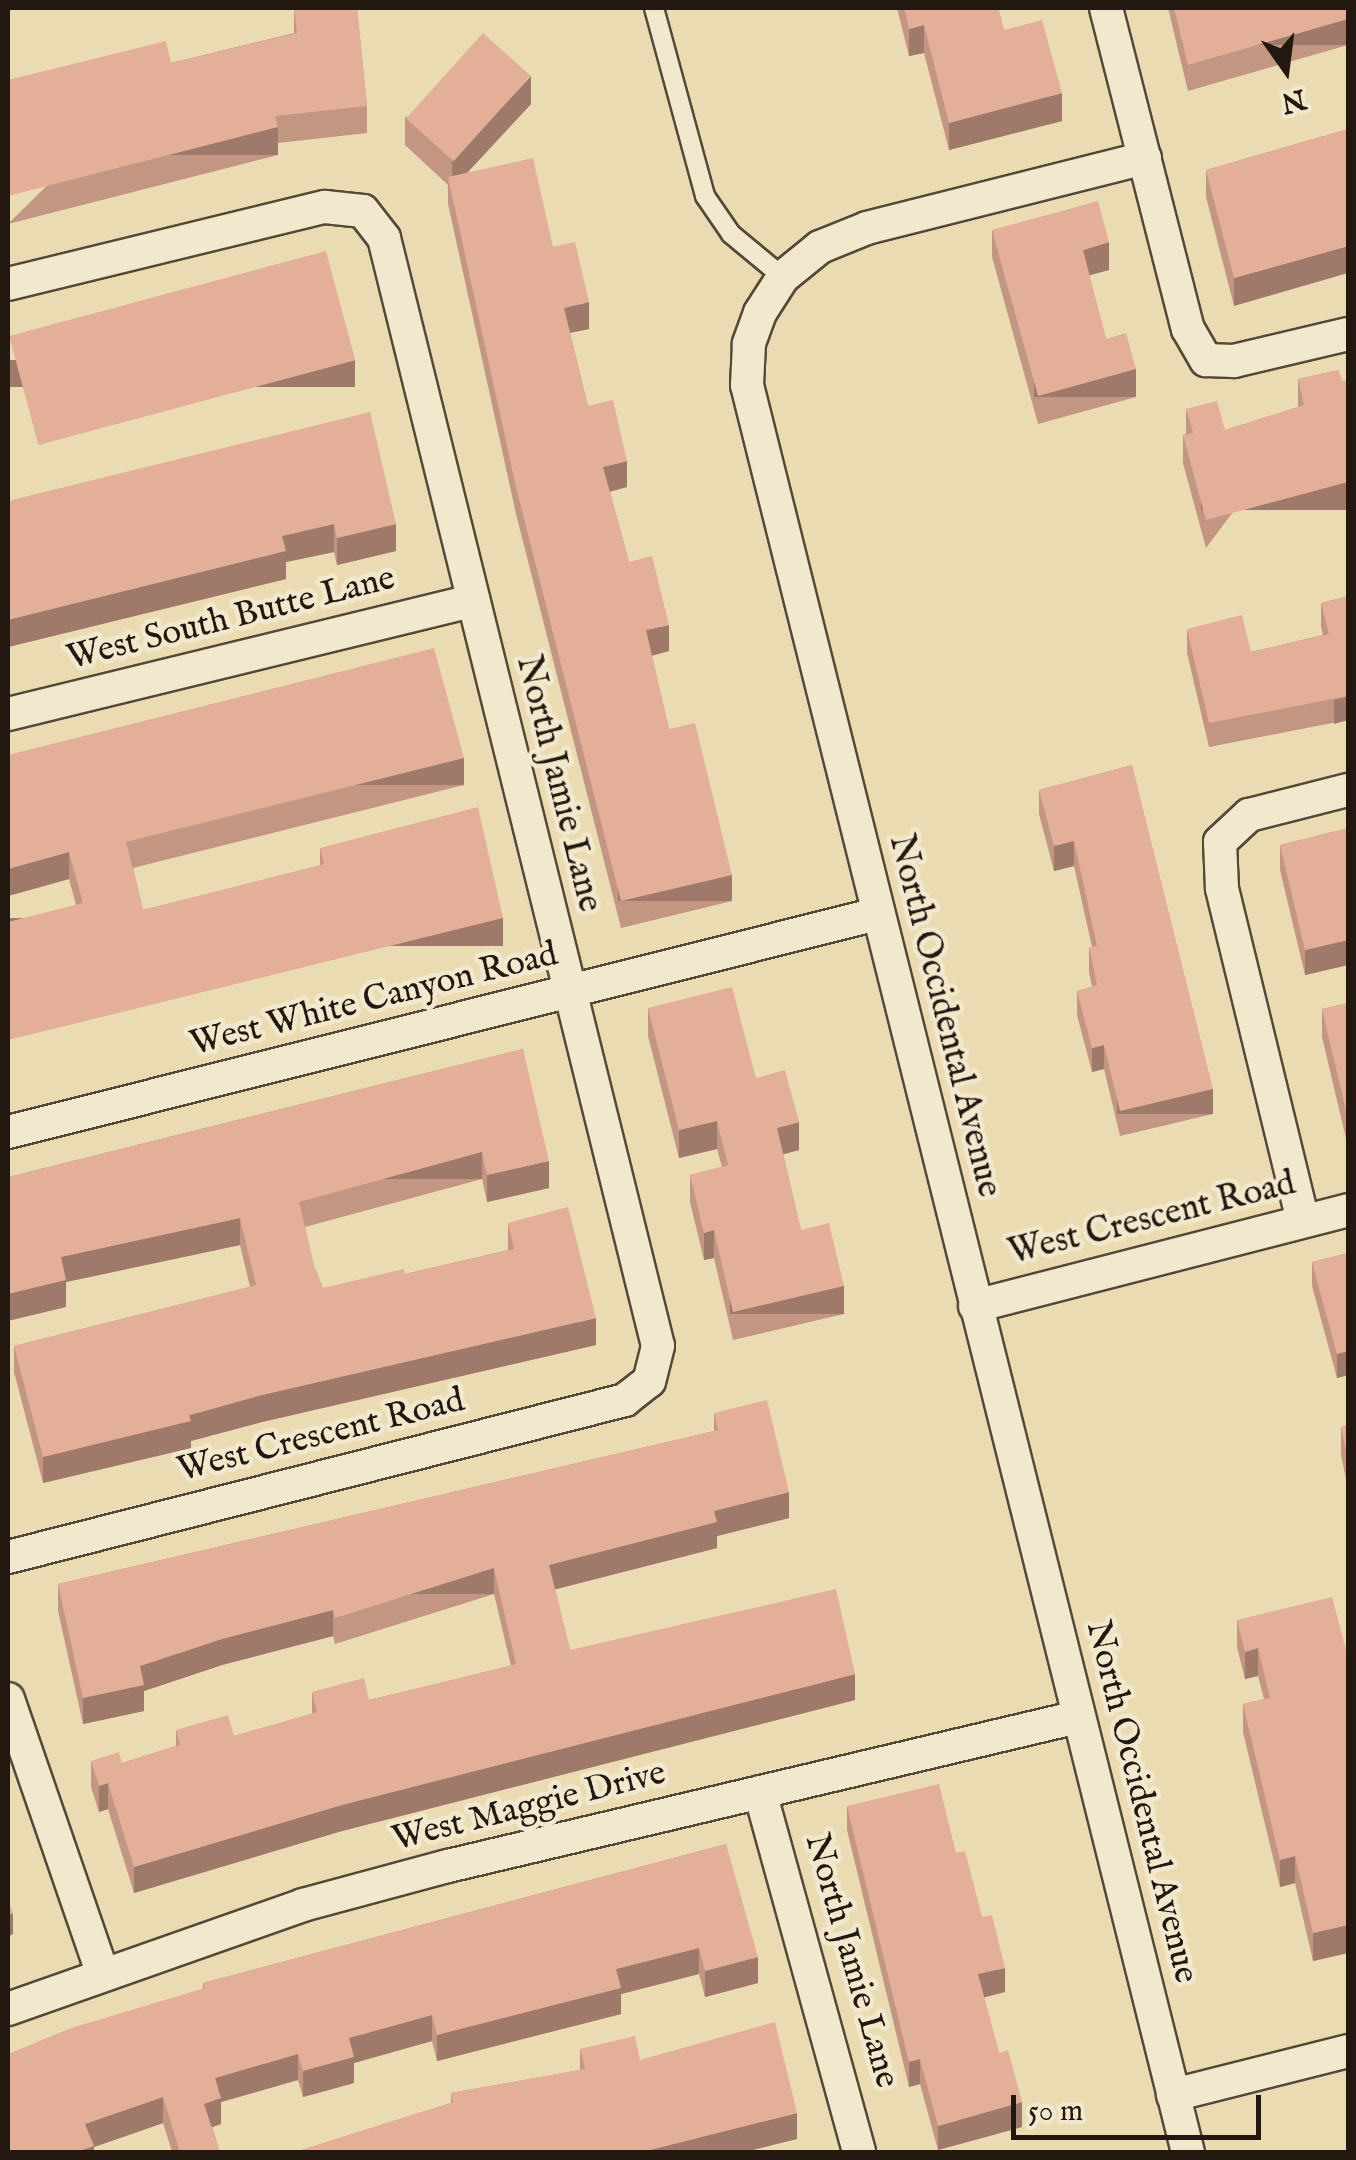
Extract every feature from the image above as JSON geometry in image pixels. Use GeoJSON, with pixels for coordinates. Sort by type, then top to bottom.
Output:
{"type":"FeatureCollection","features":[{"type":"Feature","properties":{"kind":"street"},"geometry":{"type":"LineString","coordinates":[[1106,8],[1188,329],[1206,360],[1234,361],[1348,334]]}},
{"type":"Feature","properties":{"kind":"street","name":"North Occidental Avenue"},"geometry":{"type":"LineString","coordinates":[[1145,158],[867,228],[820,247],[783,277],[760,313],[749,344],[747,385],[1188,2152]]}},
{"type":"Feature","properties":{"kind":"street","name":"North Jamie Lane"},"geometry":{"type":"LineString","coordinates":[[8,284],[325,207],[363,210],[384,238],[567,993],[658,1346],[648,1381]]}},
{"type":"Feature","properties":{"kind":"street","name":"West South Butte Lane"},"geometry":{"type":"LineString","coordinates":[[8,714],[472,601]]}},
{"type":"Feature","properties":{"kind":"street"},"geometry":{"type":"LineString","coordinates":[[1304,1222],[1222,888],[1220,842],[1250,815],[1348,790]]}},
{"type":"Feature","properties":{"kind":"street","name":"West White Canyon Road"},"geometry":{"type":"LineString","coordinates":[[8,1132],[877,914]]}},
{"type":"Feature","properties":{"kind":"street","name":"West Crescent Road"},"geometry":{"type":"LineString","coordinates":[[975,1306],[1348,1210]]}},
{"type":"Feature","properties":{"kind":"street","name":"West Crescent Road"},"geometry":{"type":"LineString","coordinates":[[8,1557],[625,1400],[648,1381]]}},
{"type":"Feature","properties":{"kind":"street"},"geometry":{"type":"LineString","coordinates":[[8,1699],[103,1975]]}},
{"type":"Feature","properties":{"kind":"street","name":"West Maggie Drive"},"geometry":{"type":"LineString","coordinates":[[8,2008],[303,1905],[1078,1717]]}},
{"type":"Feature","properties":{"kind":"street","name":"North Jamie Lane"},"geometry":{"type":"LineString","coordinates":[[760,1792],[859,2152]]}},
{"type":"Feature","properties":{"kind":"street"},"geometry":{"type":"LineString","coordinates":[[1173,2095],[1348,2051]]}},
{"type":"Feature","properties":{"kind":"lane"},"geometry":{"type":"LineString","coordinates":[[654,8],[705,196],[731,234],[783,277]]}},
{"type":"Feature","properties":{"kind":"building"},"geometry":{"type":"Polygon","coordinates":[[[294,8],[357,8],[367,106],[275,116],[278,127],[8,196],[8,80],[166,41],[171,63],[297,33],[294,8]]]}},
{"type":"Feature","properties":{"kind":"building"},"geometry":{"type":"Polygon","coordinates":[[[904,8],[998,8],[1004,30],[1042,20],[1062,93],[949,123],[924,25],[909,29],[904,8]]]}},
{"type":"Feature","properties":{"kind":"building"},"geometry":{"type":"Polygon","coordinates":[[[1174,8],[1348,8],[1348,19],[1188,65],[1174,8]]]}},
{"type":"Feature","properties":{"kind":"building"},"geometry":{"type":"Polygon","coordinates":[[[483,33],[531,76],[454,161],[406,118],[483,33]]]}},
{"type":"Feature","properties":{"kind":"building"},"geometry":{"type":"Polygon","coordinates":[[[1348,129],[1348,246],[1234,278],[1206,170],[1348,129]]]}},
{"type":"Feature","properties":{"kind":"building"},"geometry":{"type":"Polygon","coordinates":[[[533,158],[553,247],[575,242],[589,302],[564,308],[588,406],[613,400],[627,461],[603,467],[629,562],[652,556],[669,625],[646,630],[669,729],[695,723],[732,875],[621,901],[516,487],[448,177],[533,158]]]}},
{"type":"Feature","properties":{"kind":"building"},"geometry":{"type":"Polygon","coordinates":[[[1098,201],[1109,242],[1083,250],[1106,339],[1126,333],[1136,369],[1038,396],[992,230],[1098,201]]]}},
{"type":"Feature","properties":{"kind":"building"},"geometry":{"type":"Polygon","coordinates":[[[326,251],[355,360],[38,445],[9,336],[326,251]]]}},
{"type":"Feature","properties":{"kind":"building"},"geometry":{"type":"Polygon","coordinates":[[[1339,370],[1342,381],[1348,380],[1348,482],[1206,520],[1183,435],[1193,433],[1186,409],[1217,401],[1225,430],[1304,405],[1298,379],[1339,370]]]}},
{"type":"Feature","properties":{"kind":"building"},"geometry":{"type":"Polygon","coordinates":[[[370,412],[396,524],[337,538],[334,524],[282,536],[286,551],[8,620],[8,501],[370,412]]]}},
{"type":"Feature","properties":{"kind":"building"},"geometry":{"type":"Polygon","coordinates":[[[1348,596],[1348,696],[1209,723],[1187,629],[1242,615],[1251,652],[1329,634],[1321,603],[1348,596]]]}},
{"type":"Feature","properties":{"kind":"building"},"geometry":{"type":"Polygon","coordinates":[[[434,648],[464,758],[126,842],[143,910],[324,864],[320,848],[478,807],[503,918],[8,1040],[8,922],[83,903],[69,852],[8,869],[8,755],[434,648]]]}},
{"type":"Feature","properties":{"kind":"building"},"geometry":{"type":"Polygon","coordinates":[[[1132,765],[1213,1089],[1120,1111],[1104,1045],[1092,1048],[1077,991],[1097,985],[1089,947],[1097,946],[1074,841],[1054,846],[1039,790],[1132,765]]]}},
{"type":"Feature","properties":{"kind":"building"},"geometry":{"type":"Polygon","coordinates":[[[1348,828],[1348,940],[1305,950],[1280,845],[1348,828]]]}},
{"type":"Feature","properties":{"kind":"building"},"geometry":{"type":"Polygon","coordinates":[[[732,987],[756,1078],[785,1070],[799,1122],[777,1128],[801,1230],[829,1223],[844,1286],[733,1312],[714,1230],[704,1233],[690,1175],[728,1165],[717,1121],[679,1130],[648,1008],[732,987]]]}},
{"type":"Feature","properties":{"kind":"building"},"geometry":{"type":"Polygon","coordinates":[[[1348,1003],[1348,1115],[1347,1115],[1322,1009],[1348,1003]]]}},
{"type":"Feature","properties":{"kind":"building"},"geometry":{"type":"Polygon","coordinates":[[[523,1049],[549,1161],[487,1175],[482,1152],[299,1202],[314,1266],[323,1288],[514,1249],[508,1223],[568,1207],[596,1318],[262,1395],[189,1415],[191,1421],[43,1457],[14,1346],[256,1285],[240,1218],[61,1257],[66,1280],[8,1294],[8,1177],[523,1049]]]}},
{"type":"Feature","properties":{"kind":"building"},"geometry":{"type":"Polygon","coordinates":[[[1348,1253],[1348,1351],[1337,1354],[1312,1262],[1348,1253]]]}},
{"type":"Feature","properties":{"kind":"building"},"geometry":{"type":"Polygon","coordinates":[[[767,1400],[789,1492],[714,1511],[717,1522],[549,1565],[570,1650],[836,1589],[855,1674],[342,1805],[134,1867],[108,1783],[99,1786],[91,1761],[119,1752],[122,1763],[180,1745],[176,1730],[228,1715],[234,1736],[317,1712],[312,1692],[364,1678],[369,1700],[516,1664],[494,1568],[335,1618],[333,1610],[222,1639],[140,1666],[144,1685],[83,1698],[58,1584],[718,1430],[714,1413],[767,1400]]]}},
{"type":"Feature","properties":{"kind":"building"},"geometry":{"type":"Polygon","coordinates":[[[1348,1425],[1348,1461],[1341,1427],[1348,1425]]]}},
{"type":"Feature","properties":{"kind":"building"},"geometry":{"type":"Polygon","coordinates":[[[1332,1597],[1348,1657],[1348,1925],[1313,1933],[1295,1856],[1280,1860],[1243,1704],[1270,1698],[1258,1648],[1245,1652],[1237,1620],[1332,1597]]]}},
{"type":"Feature","properties":{"kind":"building"},"geometry":{"type":"Polygon","coordinates":[[[939,1784],[956,1853],[965,1851],[982,1917],[992,1915],[1005,1968],[978,1974],[999,2053],[1008,2050],[1022,2102],[938,2126],[920,2059],[909,2062],[847,1806],[939,1784]]]}},
{"type":"Feature","properties":{"kind":"building"},"geometry":{"type":"Polygon","coordinates":[[[726,1844],[758,1957],[705,1971],[699,1948],[616,1969],[621,1988],[437,2035],[432,2015],[349,2038],[354,2057],[303,2071],[298,2054],[215,2078],[221,2098],[204,2104],[220,2152],[180,2152],[163,2097],[85,2124],[94,2146],[76,2152],[8,2152],[8,2054],[71,2028],[205,1988],[203,1983],[726,1844]]]}},
{"type":"Feature","properties":{"kind":"building"},"geometry":{"type":"Polygon","coordinates":[[[775,2022],[797,2113],[642,2152],[295,2152],[453,2102],[451,2093],[585,2069],[580,2049],[635,2036],[640,2060],[775,2022]]]}}]}
